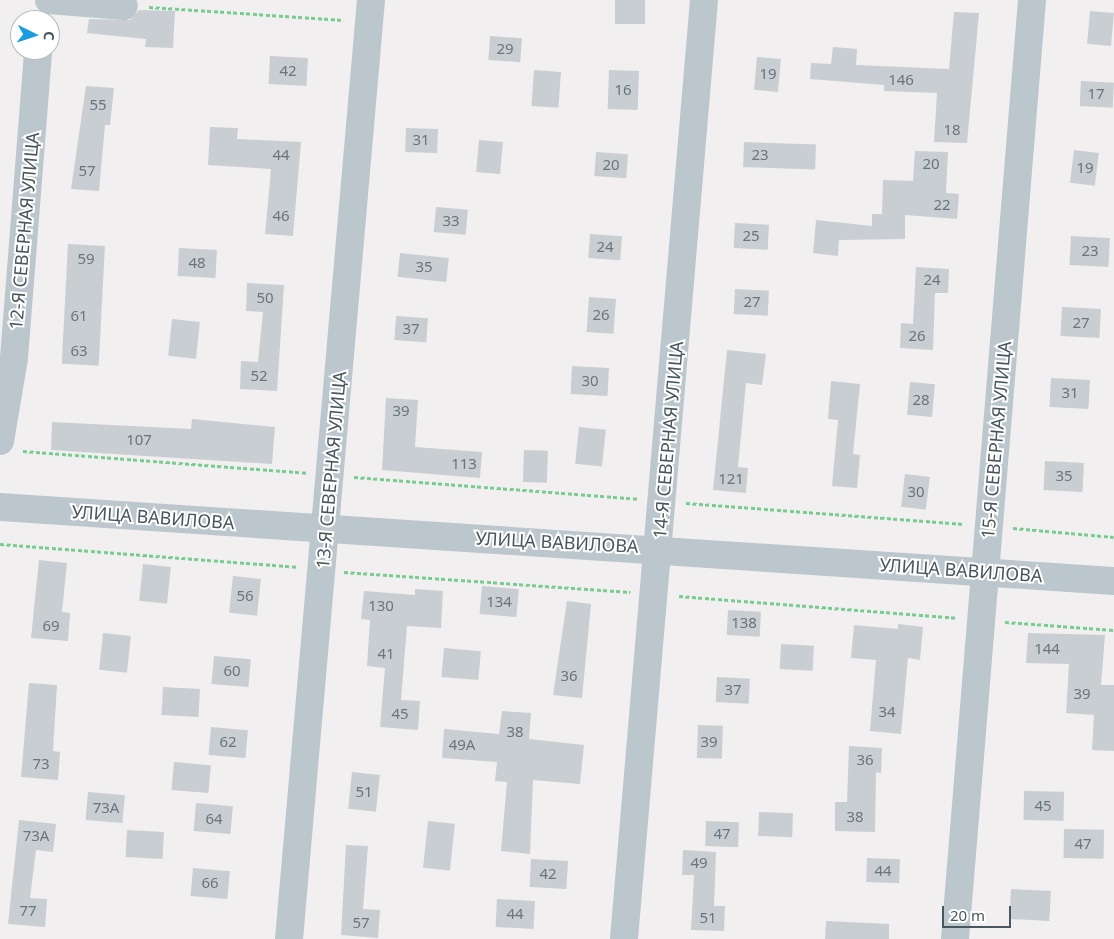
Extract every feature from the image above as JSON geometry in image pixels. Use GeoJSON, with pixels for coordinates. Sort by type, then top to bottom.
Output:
{"type":"FeatureCollection","features":[{"type":"Feature","properties":{"kind":"street"},"geometry":{"type":"LineString","coordinates":[[49,0],[124,6]]}},
{"type":"Feature","properties":{"kind":"street","name":"14-Я СЕВЕРНАЯ УЛИЦА"},"geometry":{"type":"LineString","coordinates":[[624,939],[659,548],[704,0]]}},
{"type":"Feature","properties":{"kind":"street","name":"15-Я СЕВЕРНАЯ УЛИЦА"},"geometry":{"type":"LineString","coordinates":[[955,939],[1032,0]]}},
{"type":"Feature","properties":{"kind":"street","name":"13-Я СЕВЕРНАЯ УЛИЦА"},"geometry":{"type":"LineString","coordinates":[[289,939],[371,11]]}},
{"type":"Feature","properties":{"kind":"street","name":"12-Я СЕВЕРНАЯ УЛИЦА"},"geometry":{"type":"LineString","coordinates":[[10,446],[14,358],[37,60]]}},
{"type":"Feature","properties":{"kind":"street","name":"УЛИЦА ВАВИЛОВА"},"geometry":{"type":"LineString","coordinates":[[0,507],[659,548],[1114,581]]}},
{"type":"Feature","properties":{"kind":"path"},"geometry":{"type":"LineString","coordinates":[[124,6],[371,11]]}},
{"type":"Feature","properties":{"kind":"path"},"geometry":{"type":"LineString","coordinates":[[10,446],[331,475],[1114,537]]}},
{"type":"Feature","properties":{"kind":"path"},"geometry":{"type":"LineString","coordinates":[[0,544],[1114,630]]}},
{"type":"Feature","properties":{"kind":"building"},"geometry":{"type":"Polygon","coordinates":[[[615,0],[645,0],[645,24],[615,24],[615,0]]]}},
{"type":"Feature","properties":{"kind":"building"},"geometry":{"type":"Polygon","coordinates":[[[139,10],[175,11],[173,48],[145,47],[146,39],[87,33],[89,19],[130,20],[139,10]]]}},
{"type":"Feature","properties":{"kind":"building"},"geometry":{"type":"Polygon","coordinates":[[[1090,11],[1114,13],[1111,46],[1087,44],[1090,11]]]}},
{"type":"Feature","properties":{"kind":"building"},"geometry":{"type":"Polygon","coordinates":[[[954,12],[979,13],[967,143],[934,142],[937,93],[884,91],[884,85],[810,79],[811,63],[831,64],[833,47],[857,49],[856,65],[949,69],[954,12]]]}},
{"type":"Feature","properties":{"kind":"building"},"geometry":{"type":"Polygon","coordinates":[[[490,36],[522,38],[520,62],[488,60],[490,36]]]}},
{"type":"Feature","properties":{"kind":"building"},"geometry":{"type":"Polygon","coordinates":[[[270,56],[308,58],[306,86],[269,84],[270,56]]]}},
{"type":"Feature","properties":{"kind":"building"},"geometry":{"type":"Polygon","coordinates":[[[757,57],[781,59],[778,92],[754,90],[757,57]]]}},
{"type":"Feature","properties":{"kind":"building"},"geometry":{"type":"Polygon","coordinates":[[[534,70],[561,72],[558,108],[531,106],[534,70]]]}},
{"type":"Feature","properties":{"kind":"building"},"geometry":{"type":"Polygon","coordinates":[[[609,70],[639,71],[638,110],[608,109],[609,70]]]}},
{"type":"Feature","properties":{"kind":"building"},"geometry":{"type":"Polygon","coordinates":[[[1081,81],[1114,83],[1113,108],[1080,106],[1081,81]]]}},
{"type":"Feature","properties":{"kind":"building"},"geometry":{"type":"Polygon","coordinates":[[[86,86],[114,88],[110,125],[105,125],[99,191],[71,189],[86,86]]]}},
{"type":"Feature","properties":{"kind":"building"},"geometry":{"type":"Polygon","coordinates":[[[210,127],[238,128],[237,139],[301,142],[293,236],[265,234],[271,169],[208,165],[210,127]]]}},
{"type":"Feature","properties":{"kind":"building"},"geometry":{"type":"Polygon","coordinates":[[[406,128],[438,129],[437,153],[405,152],[406,128]]]}},
{"type":"Feature","properties":{"kind":"building"},"geometry":{"type":"Polygon","coordinates":[[[479,140],[503,142],[500,174],[476,172],[479,140]]]}},
{"type":"Feature","properties":{"kind":"building"},"geometry":{"type":"Polygon","coordinates":[[[744,142],[816,145],[815,169],[743,167],[744,142]]]}},
{"type":"Feature","properties":{"kind":"building"},"geometry":{"type":"Polygon","coordinates":[[[1074,150],[1099,153],[1095,186],[1070,183],[1074,150]]]}},
{"type":"Feature","properties":{"kind":"building"},"geometry":{"type":"Polygon","coordinates":[[[915,151],[948,152],[946,193],[959,194],[957,219],[905,215],[905,239],[839,240],[838,256],[813,253],[816,220],[872,226],[872,214],[882,214],[883,180],[913,181],[915,151]]]}},
{"type":"Feature","properties":{"kind":"building"},"geometry":{"type":"Polygon","coordinates":[[[596,152],[628,154],[626,178],[594,176],[596,152]]]}},
{"type":"Feature","properties":{"kind":"building"},"geometry":{"type":"Polygon","coordinates":[[[436,207],[468,210],[466,235],[434,232],[436,207]]]}},
{"type":"Feature","properties":{"kind":"building"},"geometry":{"type":"Polygon","coordinates":[[[735,223],[769,225],[768,250],[734,248],[735,223]]]}},
{"type":"Feature","properties":{"kind":"building"},"geometry":{"type":"Polygon","coordinates":[[[590,234],[622,236],[620,260],[588,258],[590,234]]]}},
{"type":"Feature","properties":{"kind":"building"},"geometry":{"type":"Polygon","coordinates":[[[1071,236],[1110,238],[1108,267],[1069,265],[1071,236]]]}},
{"type":"Feature","properties":{"kind":"building"},"geometry":{"type":"Polygon","coordinates":[[[68,244],[105,246],[99,366],[62,364],[68,244]]]}},
{"type":"Feature","properties":{"kind":"building"},"geometry":{"type":"Polygon","coordinates":[[[179,248],[217,250],[215,278],[178,276],[179,248]]]}},
{"type":"Feature","properties":{"kind":"building"},"geometry":{"type":"Polygon","coordinates":[[[400,253],[449,258],[446,282],[397,277],[400,253]]]}},
{"type":"Feature","properties":{"kind":"building"},"geometry":{"type":"Polygon","coordinates":[[[916,267],[949,269],[948,293],[935,293],[933,350],[900,348],[901,323],[913,324],[916,267]]]}},
{"type":"Feature","properties":{"kind":"building"},"geometry":{"type":"Polygon","coordinates":[[[247,283],[284,285],[277,391],[240,389],[241,361],[258,362],[263,312],[246,311],[247,283]]]}},
{"type":"Feature","properties":{"kind":"building"},"geometry":{"type":"Polygon","coordinates":[[[735,289],[769,291],[768,316],[734,314],[735,289]]]}},
{"type":"Feature","properties":{"kind":"building"},"geometry":{"type":"Polygon","coordinates":[[[589,297],[616,299],[613,334],[587,332],[589,297]]]}},
{"type":"Feature","properties":{"kind":"building"},"geometry":{"type":"Polygon","coordinates":[[[1062,307],[1101,309],[1099,338],[1060,336],[1062,307]]]}},
{"type":"Feature","properties":{"kind":"building"},"geometry":{"type":"Polygon","coordinates":[[[396,316],[428,318],[426,342],[394,340],[396,316]]]}},
{"type":"Feature","properties":{"kind":"building"},"geometry":{"type":"Polygon","coordinates":[[[172,319],[200,322],[196,359],[168,356],[172,319]]]}},
{"type":"Feature","properties":{"kind":"building"},"geometry":{"type":"Polygon","coordinates":[[[727,350],[766,354],[762,385],[746,383],[738,467],[748,468],[746,493],[713,490],[727,350]]]}},
{"type":"Feature","properties":{"kind":"building"},"geometry":{"type":"Polygon","coordinates":[[[572,366],[609,368],[607,396],[571,394],[572,366]]]}},
{"type":"Feature","properties":{"kind":"building"},"geometry":{"type":"Polygon","coordinates":[[[1051,378],[1090,380],[1088,409],[1049,407],[1051,378]]]}},
{"type":"Feature","properties":{"kind":"building"},"geometry":{"type":"Polygon","coordinates":[[[831,381],[860,384],[853,454],[860,455],[857,488],[832,486],[838,420],[828,419],[831,381]]]}},
{"type":"Feature","properties":{"kind":"building"},"geometry":{"type":"Polygon","coordinates":[[[910,382],[935,384],[932,417],[907,415],[910,382]]]}},
{"type":"Feature","properties":{"kind":"building"},"geometry":{"type":"Polygon","coordinates":[[[386,398],[418,400],[415,447],[482,452],[480,478],[382,470],[386,398]]]}},
{"type":"Feature","properties":{"kind":"building"},"geometry":{"type":"Polygon","coordinates":[[[192,419],[275,427],[272,464],[51,450],[52,422],[191,429],[192,419]]]}},
{"type":"Feature","properties":{"kind":"building"},"geometry":{"type":"Polygon","coordinates":[[[579,427],[606,430],[602,467],[575,464],[579,427]]]}},
{"type":"Feature","properties":{"kind":"building"},"geometry":{"type":"Polygon","coordinates":[[[524,450],[548,451],[547,483],[523,482],[524,450]]]}},
{"type":"Feature","properties":{"kind":"building"},"geometry":{"type":"Polygon","coordinates":[[[1045,461],[1084,463],[1082,492],[1043,490],[1045,461]]]}},
{"type":"Feature","properties":{"kind":"building"},"geometry":{"type":"Polygon","coordinates":[[[905,474],[930,477],[926,510],[901,507],[905,474]]]}},
{"type":"Feature","properties":{"kind":"building"},"geometry":{"type":"Polygon","coordinates":[[[39,560],[67,563],[62,612],[70,613],[68,641],[31,638],[39,560]]]}},
{"type":"Feature","properties":{"kind":"building"},"geometry":{"type":"Polygon","coordinates":[[[143,564],[171,567],[167,604],[139,601],[143,564]]]}},
{"type":"Feature","properties":{"kind":"building"},"geometry":{"type":"Polygon","coordinates":[[[233,576],[261,579],[257,616],[229,613],[233,576]]]}},
{"type":"Feature","properties":{"kind":"building"},"geometry":{"type":"Polygon","coordinates":[[[482,586],[519,589],[516,617],[480,614],[482,586]]]}},
{"type":"Feature","properties":{"kind":"building"},"geometry":{"type":"Polygon","coordinates":[[[415,589],[443,591],[441,628],[407,626],[401,700],[420,701],[418,730],[380,727],[385,668],[367,666],[370,620],[361,619],[364,591],[415,595],[415,589]]]}},
{"type":"Feature","properties":{"kind":"building"},"geometry":{"type":"Polygon","coordinates":[[[567,601],[591,604],[582,698],[553,695],[567,601]]]}},
{"type":"Feature","properties":{"kind":"building"},"geometry":{"type":"Polygon","coordinates":[[[728,610],[761,612],[760,637],[727,635],[728,610]]]}},
{"type":"Feature","properties":{"kind":"building"},"geometry":{"type":"Polygon","coordinates":[[[898,624],[923,627],[920,660],[908,658],[901,734],[870,731],[876,660],[851,658],[854,625],[898,629],[898,624]]]}},
{"type":"Feature","properties":{"kind":"building"},"geometry":{"type":"Polygon","coordinates":[[[103,633],[131,636],[127,673],[99,670],[103,633]]]}},
{"type":"Feature","properties":{"kind":"building"},"geometry":{"type":"Polygon","coordinates":[[[1028,633],[1105,635],[1101,685],[1114,685],[1114,751],[1092,750],[1094,715],[1066,713],[1069,664],[1026,663],[1028,633]]]}},
{"type":"Feature","properties":{"kind":"building"},"geometry":{"type":"Polygon","coordinates":[[[781,644],[814,646],[813,671],[780,669],[781,644]]]}},
{"type":"Feature","properties":{"kind":"building"},"geometry":{"type":"Polygon","coordinates":[[[444,648],[481,651],[478,680],[441,677],[444,648]]]}},
{"type":"Feature","properties":{"kind":"building"},"geometry":{"type":"Polygon","coordinates":[[[214,656],[251,659],[248,687],[212,684],[214,656]]]}},
{"type":"Feature","properties":{"kind":"building"},"geometry":{"type":"Polygon","coordinates":[[[717,677],[750,679],[749,704],[716,702],[717,677]]]}},
{"type":"Feature","properties":{"kind":"building"},"geometry":{"type":"Polygon","coordinates":[[[29,683],[57,685],[53,751],[60,752],[58,780],[21,777],[29,683]]]}},
{"type":"Feature","properties":{"kind":"building"},"geometry":{"type":"Polygon","coordinates":[[[163,687],[200,689],[198,717],[162,715],[163,687]]]}},
{"type":"Feature","properties":{"kind":"building"},"geometry":{"type":"Polygon","coordinates":[[[502,711],[531,713],[529,739],[584,745],[580,784],[533,780],[530,854],[501,851],[507,782],[495,781],[497,762],[442,758],[444,729],[499,734],[502,711]]]}},
{"type":"Feature","properties":{"kind":"building"},"geometry":{"type":"Polygon","coordinates":[[[698,725],[723,726],[722,759],[697,758],[698,725]]]}},
{"type":"Feature","properties":{"kind":"building"},"geometry":{"type":"Polygon","coordinates":[[[211,727],[248,730],[245,758],[209,755],[211,727]]]}},
{"type":"Feature","properties":{"kind":"building"},"geometry":{"type":"Polygon","coordinates":[[[849,746],[882,748],[881,773],[876,772],[875,832],[835,831],[835,802],[847,802],[849,746]]]}},
{"type":"Feature","properties":{"kind":"building"},"geometry":{"type":"Polygon","coordinates":[[[174,762],[211,765],[208,793],[172,790],[174,762]]]}},
{"type":"Feature","properties":{"kind":"building"},"geometry":{"type":"Polygon","coordinates":[[[352,772],[380,775],[376,812],[348,809],[352,772]]]}},
{"type":"Feature","properties":{"kind":"building"},"geometry":{"type":"Polygon","coordinates":[[[1024,791],[1064,792],[1063,821],[1023,820],[1024,791]]]}},
{"type":"Feature","properties":{"kind":"building"},"geometry":{"type":"Polygon","coordinates":[[[88,792],[125,795],[122,823],[86,820],[88,792]]]}},
{"type":"Feature","properties":{"kind":"building"},"geometry":{"type":"Polygon","coordinates":[[[196,803],[233,806],[230,834],[194,831],[196,803]]]}},
{"type":"Feature","properties":{"kind":"building"},"geometry":{"type":"Polygon","coordinates":[[[759,812],[793,813],[792,837],[758,836],[759,812]]]}},
{"type":"Feature","properties":{"kind":"building"},"geometry":{"type":"Polygon","coordinates":[[[19,820],[56,824],[53,852],[36,850],[30,898],[47,899],[45,927],[8,924],[19,820]]]}},
{"type":"Feature","properties":{"kind":"building"},"geometry":{"type":"Polygon","coordinates":[[[428,821],[455,824],[450,871],[423,868],[428,821]]]}},
{"type":"Feature","properties":{"kind":"building"},"geometry":{"type":"Polygon","coordinates":[[[706,821],[739,822],[738,847],[705,846],[706,821]]]}},
{"type":"Feature","properties":{"kind":"building"},"geometry":{"type":"Polygon","coordinates":[[[1064,829],[1104,830],[1103,859],[1063,858],[1064,829]]]}},
{"type":"Feature","properties":{"kind":"building"},"geometry":{"type":"Polygon","coordinates":[[[127,830],[164,832],[163,859],[126,857],[127,830]]]}},
{"type":"Feature","properties":{"kind":"building"},"geometry":{"type":"Polygon","coordinates":[[[346,845],[368,846],[363,909],[380,910],[378,938],[341,935],[346,845]]]}},
{"type":"Feature","properties":{"kind":"building"},"geometry":{"type":"Polygon","coordinates":[[[683,850],[716,852],[714,906],[725,906],[724,931],[691,930],[694,875],[682,875],[683,850]]]}},
{"type":"Feature","properties":{"kind":"building"},"geometry":{"type":"Polygon","coordinates":[[[867,858],[900,859],[899,883],[866,882],[867,858]]]}},
{"type":"Feature","properties":{"kind":"building"},"geometry":{"type":"Polygon","coordinates":[[[531,859],[568,861],[566,889],[530,887],[531,859]]]}},
{"type":"Feature","properties":{"kind":"building"},"geometry":{"type":"Polygon","coordinates":[[[193,868],[230,871],[227,899],[191,896],[193,868]]]}},
{"type":"Feature","properties":{"kind":"building"},"geometry":{"type":"Polygon","coordinates":[[[1011,889],[1051,891],[1049,921],[1009,919],[1011,889]]]}},
{"type":"Feature","properties":{"kind":"building"},"geometry":{"type":"Polygon","coordinates":[[[497,899],[535,901],[533,929],[496,927],[497,899]]]}},
{"type":"Feature","properties":{"kind":"building"},"geometry":{"type":"Polygon","coordinates":[[[826,921],[889,924],[889,939],[825,939],[826,921]]]}}]}
